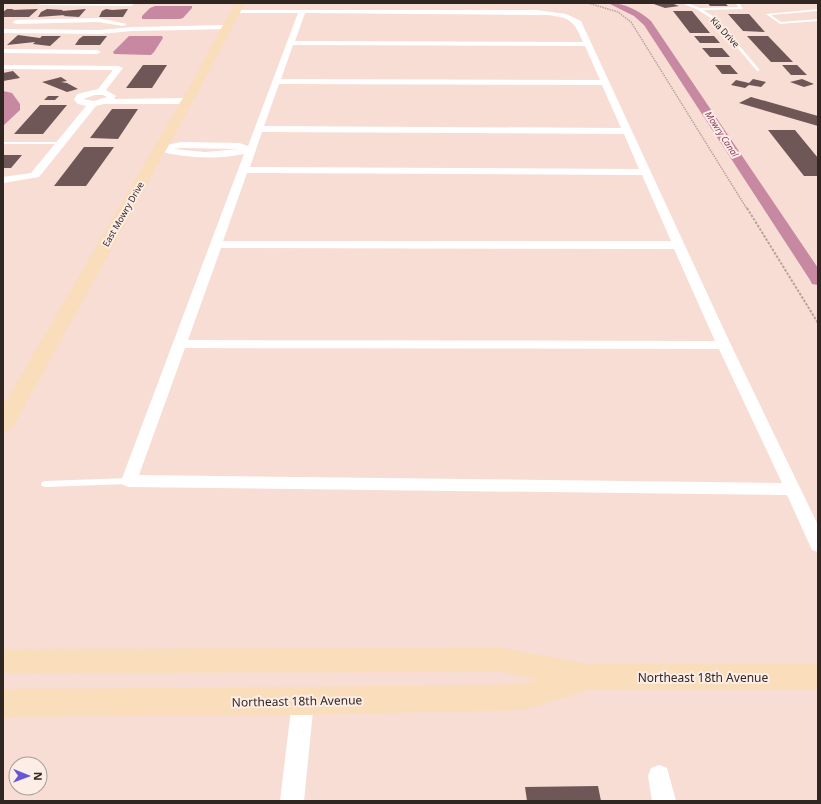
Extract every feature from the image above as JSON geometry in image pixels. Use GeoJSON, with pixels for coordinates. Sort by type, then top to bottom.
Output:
{"type":"FeatureCollection","features":[{"type":"Feature","properties":{"kind":"street"},"geometry":{"type":"LineString","coordinates":[[40,3],[95,9],[131,4]]}},
{"type":"Feature","properties":{"kind":"street"},"geometry":{"type":"LineString","coordinates":[[238,7],[302,11],[548,13],[574,20],[578,23],[724,345],[818,545]]}},
{"type":"Feature","properties":{"kind":"street","name":"East Mowry Drive"},"geometry":{"type":"LineString","coordinates":[[3,425],[189,98],[238,7]]}},
{"type":"Feature","properties":{"kind":"street"},"geometry":{"type":"LineString","coordinates":[[95,9],[93,19],[98,20]]}},
{"type":"Feature","properties":{"kind":"street"},"geometry":{"type":"LineString","coordinates":[[302,11],[129,481],[793,489]]}},
{"type":"Feature","properties":{"kind":"street"},"geometry":{"type":"LineString","coordinates":[[8,20],[16,22],[98,20],[116,22],[118,27]]}},
{"type":"Feature","properties":{"kind":"street"},"geometry":{"type":"LineString","coordinates":[[3,31],[16,27],[18,25],[16,22]]}},
{"type":"Feature","properties":{"kind":"street"},"geometry":{"type":"LineString","coordinates":[[3,31],[100,32],[118,27],[200,30],[228,27]]}},
{"type":"Feature","properties":{"kind":"street"},"geometry":{"type":"LineString","coordinates":[[57,52],[75,32]]}},
{"type":"Feature","properties":{"kind":"street"},"geometry":{"type":"LineString","coordinates":[[290,43],[587,44]]}},
{"type":"Feature","properties":{"kind":"street"},"geometry":{"type":"LineString","coordinates":[[3,51],[97,52]]}},
{"type":"Feature","properties":{"kind":"street"},"geometry":{"type":"LineString","coordinates":[[3,67],[119,68],[100,92]]}},
{"type":"Feature","properties":{"kind":"street"},"geometry":{"type":"LineString","coordinates":[[276,81],[605,83]]}},
{"type":"Feature","properties":{"kind":"street"},"geometry":{"type":"LineString","coordinates":[[108,99],[108,93],[100,92],[89,93],[78,98],[78,100],[82,103],[93,104],[108,99],[189,98]]}},
{"type":"Feature","properties":{"kind":"street"},"geometry":{"type":"LineString","coordinates":[[3,180],[27,178],[35,175],[93,104]]}},
{"type":"Feature","properties":{"kind":"street"},"geometry":{"type":"LineString","coordinates":[[258,129],[627,131]]}},
{"type":"Feature","properties":{"kind":"street"},"geometry":{"type":"LineString","coordinates":[[160,149],[177,154],[206,150],[235,154],[250,150]]}},
{"type":"Feature","properties":{"kind":"street"},"geometry":{"type":"LineString","coordinates":[[243,170],[645,172]]}},
{"type":"Feature","properties":{"kind":"street"},"geometry":{"type":"LineString","coordinates":[[216,244],[679,245]]}},
{"type":"Feature","properties":{"kind":"street"},"geometry":{"type":"LineString","coordinates":[[179,344],[724,345]]}},
{"type":"Feature","properties":{"kind":"street","name":"Northeast 18th Avenue"},"geometry":{"type":"LineString","coordinates":[[3,661],[503,660],[588,677],[818,677]]}},
{"type":"Feature","properties":{"kind":"street","name":"Northeast 18th Avenue"},"geometry":{"type":"LineString","coordinates":[[3,703],[303,701],[524,697],[588,677]]}},
{"type":"Feature","properties":{"kind":"street"},"geometry":{"type":"LineString","coordinates":[[292,801],[303,701]]}},
{"type":"Feature","properties":{"kind":"street"},"geometry":{"type":"LineString","coordinates":[[659,776],[664,801]]}},
{"type":"Feature","properties":{"kind":"lane","name":"Kia Drive"},"geometry":{"type":"LineString","coordinates":[[684,3],[699,9],[715,19],[758,70]]}},
{"type":"Feature","properties":{"kind":"lane"},"geometry":{"type":"LineString","coordinates":[[699,9],[742,8],[737,3]]}},
{"type":"Feature","properties":{"kind":"lane"},"geometry":{"type":"LineString","coordinates":[[818,10],[768,14],[780,23],[818,20]]}},
{"type":"Feature","properties":{"kind":"lane"},"geometry":{"type":"LineString","coordinates":[[3,143],[60,144]]}},
{"type":"Feature","properties":{"kind":"lane"},"geometry":{"type":"LineString","coordinates":[[45,484],[129,481]]}},
{"type":"Feature","properties":{"kind":"path"},"geometry":{"type":"LineString","coordinates":[[588,3],[618,12],[631,22],[818,324]]}},
{"type":"Feature","properties":{"kind":"shaded area"},"geometry":{"type":"Polygon","coordinates":[[[155,6],[192,6],[192,8],[183,18],[180,19],[142,19],[142,16],[150,8],[155,6]]]}},
{"type":"Feature","properties":{"kind":"shaded area"},"geometry":{"type":"Polygon","coordinates":[[[129,36],[162,36],[163,38],[151,55],[114,54],[113,52],[129,36]]]}},
{"type":"Feature","properties":{"kind":"shaded area"},"geometry":{"type":"Polygon","coordinates":[[[3,91],[12,93],[20,104],[20,110],[3,126],[3,91]]]}},
{"type":"Feature","properties":{"kind":"building"},"geometry":{"type":"Polygon","coordinates":[[[651,3],[671,3],[679,6],[665,8],[651,3]]]}},
{"type":"Feature","properties":{"kind":"building"},"geometry":{"type":"Polygon","coordinates":[[[708,3],[725,3],[728,6],[710,6],[708,3]]]}},
{"type":"Feature","properties":{"kind":"building"},"geometry":{"type":"Polygon","coordinates":[[[7,9],[38,9],[29,17],[3,17],[3,12],[7,9]]]}},
{"type":"Feature","properties":{"kind":"building"},"geometry":{"type":"Polygon","coordinates":[[[47,9],[63,10],[62,11],[86,9],[79,17],[63,16],[65,15],[38,17],[41,12],[47,9]]]}},
{"type":"Feature","properties":{"kind":"building"},"geometry":{"type":"Polygon","coordinates":[[[106,9],[128,9],[123,17],[99,17],[102,11],[106,9]]]}},
{"type":"Feature","properties":{"kind":"building"},"geometry":{"type":"Polygon","coordinates":[[[673,11],[692,11],[710,33],[690,33],[673,11]]]}},
{"type":"Feature","properties":{"kind":"building"},"geometry":{"type":"Polygon","coordinates":[[[728,14],[749,14],[765,32],[743,31],[728,14]]]}},
{"type":"Feature","properties":{"kind":"building"},"geometry":{"type":"Polygon","coordinates":[[[18,35],[40,38],[42,36],[61,36],[50,46],[33,44],[35,42],[7,45],[18,35]]]}},
{"type":"Feature","properties":{"kind":"building"},"geometry":{"type":"Polygon","coordinates":[[[83,36],[107,36],[100,45],[75,45],[83,36]]]}},
{"type":"Feature","properties":{"kind":"building"},"geometry":{"type":"Polygon","coordinates":[[[694,36],[714,36],[720,43],[700,43],[694,36]]]}},
{"type":"Feature","properties":{"kind":"building"},"geometry":{"type":"Polygon","coordinates":[[[747,36],[768,36],[793,62],[771,62],[747,36]]]}},
{"type":"Feature","properties":{"kind":"building"},"geometry":{"type":"Polygon","coordinates":[[[702,48],[722,48],[730,57],[710,57],[702,48]]]}},
{"type":"Feature","properties":{"kind":"building"},"geometry":{"type":"Polygon","coordinates":[[[143,65],[167,65],[152,88],[126,88],[143,65]]]}},
{"type":"Feature","properties":{"kind":"building"},"geometry":{"type":"Polygon","coordinates":[[[715,65],[730,65],[738,74],[722,74],[715,65]]]}},
{"type":"Feature","properties":{"kind":"building"},"geometry":{"type":"Polygon","coordinates":[[[782,65],[797,65],[807,75],[791,75],[782,65]]]}},
{"type":"Feature","properties":{"kind":"building"},"geometry":{"type":"Polygon","coordinates":[[[13,71],[20,78],[3,81],[3,73],[13,71]]]}},
{"type":"Feature","properties":{"kind":"building"},"geometry":{"type":"Polygon","coordinates":[[[61,77],[67,81],[61,82],[67,83],[78,89],[67,92],[42,82],[61,77]]]}},
{"type":"Feature","properties":{"kind":"building"},"geometry":{"type":"Polygon","coordinates":[[[753,79],[766,82],[761,87],[749,85],[745,88],[731,85],[736,80],[749,83],[753,79]]]}},
{"type":"Feature","properties":{"kind":"building"},"geometry":{"type":"Polygon","coordinates":[[[802,79],[814,84],[804,87],[790,82],[802,79]]]}},
{"type":"Feature","properties":{"kind":"building"},"geometry":{"type":"Polygon","coordinates":[[[48,96],[59,96],[55,100],[44,100],[48,96]]]}},
{"type":"Feature","properties":{"kind":"building"},"geometry":{"type":"Polygon","coordinates":[[[751,97],[818,116],[818,126],[739,103],[751,97]]]}},
{"type":"Feature","properties":{"kind":"building"},"geometry":{"type":"Polygon","coordinates":[[[40,105],[67,105],[43,134],[14,134],[40,105]]]}},
{"type":"Feature","properties":{"kind":"building"},"geometry":{"type":"Polygon","coordinates":[[[112,109],[138,109],[118,139],[90,138],[112,109]]]}},
{"type":"Feature","properties":{"kind":"building"},"geometry":{"type":"Polygon","coordinates":[[[768,130],[795,130],[818,158],[818,176],[804,176],[768,130]]]}},
{"type":"Feature","properties":{"kind":"building"},"geometry":{"type":"Polygon","coordinates":[[[84,147],[114,147],[86,186],[54,186],[84,147]]]}},
{"type":"Feature","properties":{"kind":"building"},"geometry":{"type":"Polygon","coordinates":[[[3,155],[22,155],[11,168],[3,168],[3,155]]]}},
{"type":"Feature","properties":{"kind":"building"},"geometry":{"type":"Polygon","coordinates":[[[598,786],[601,801],[527,801],[525,787],[598,786]]]}},
{"type":"Feature","properties":{"kind":"waterway","name":"Mowry Canal"},"geometry":{"type":"LineString","coordinates":[[612,3],[637,14],[648,23],[818,280]]}}]}
